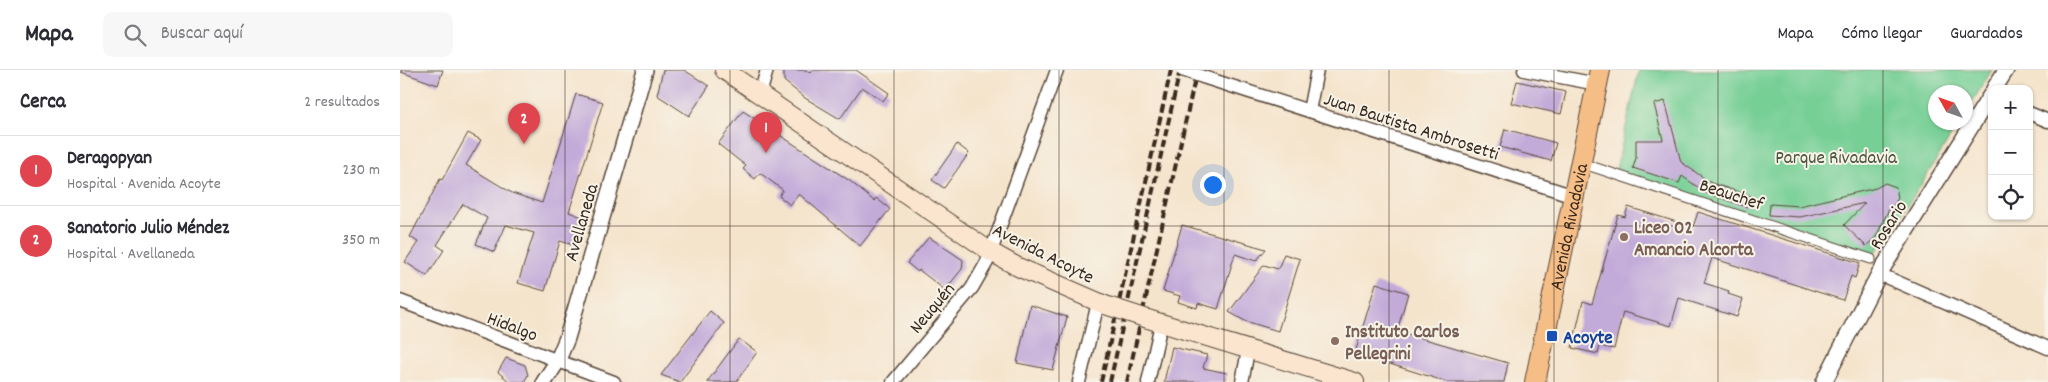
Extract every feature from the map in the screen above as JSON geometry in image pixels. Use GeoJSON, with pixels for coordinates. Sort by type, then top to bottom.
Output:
{"type":"FeatureCollection","features":[{"type":"Feature","properties":{"kind":"main road","name":"Avenida Acoyte"},"geometry":{"type":"LineString","coordinates":[[724,70],[991,252],[1018,267],[1101,304],[1248,351],[1355,382]]}},
{"type":"Feature","properties":{"kind":"main road","name":"Avenida Rivadavia"},"geometry":{"type":"LineString","coordinates":[[1535,382],[1598,77]]}},
{"type":"Feature","properties":{"kind":"street","name":"Avellaneda"},"geometry":{"type":"LineString","coordinates":[[544,382],[557,362],[566,338],[645,70]]}},
{"type":"Feature","properties":{"kind":"street"},"geometry":{"type":"LineString","coordinates":[[760,94],[767,70]]}},
{"type":"Feature","properties":{"kind":"street","name":"Neuquén"},"geometry":{"type":"LineString","coordinates":[[893,382],[972,288],[987,262],[1057,70]]}},
{"type":"Feature","properties":{"kind":"street","name":"Juan Bautista Ambrosetti"},"geometry":{"type":"LineString","coordinates":[[1182,70],[1574,196]]}},
{"type":"Feature","properties":{"kind":"street"},"geometry":{"type":"LineString","coordinates":[[1309,111],[1317,70]]}},
{"type":"Feature","properties":{"kind":"street"},"geometry":{"type":"LineString","coordinates":[[1524,70],[1598,77]]}},
{"type":"Feature","properties":{"kind":"street","name":"Rosario"},"geometry":{"type":"LineString","coordinates":[[1997,85],[2006,70]]}},
{"type":"Feature","properties":{"kind":"street","name":"Rosario"},"geometry":{"type":"LineString","coordinates":[[1824,382],[1879,274],[1988,100]]}},
{"type":"Feature","properties":{"kind":"street"},"geometry":{"type":"LineString","coordinates":[[2033,115],[2048,121]]}},
{"type":"Feature","properties":{"kind":"street","name":"Beauchef"},"geometry":{"type":"LineString","coordinates":[[1581,163],[1871,259]]}},
{"type":"Feature","properties":{"kind":"street"},"geometry":{"type":"LineString","coordinates":[[1879,274],[2048,348]]}},
{"type":"Feature","properties":{"kind":"street","name":"Hidalgo"},"geometry":{"type":"LineString","coordinates":[[400,301],[614,382]]}},
{"type":"Feature","properties":{"kind":"street"},"geometry":{"type":"LineString","coordinates":[[1079,382],[1101,304]]}},
{"type":"Feature","properties":{"kind":"street"},"geometry":{"type":"LineString","coordinates":[[1148,382],[1154,322]]}},
{"type":"Feature","properties":{"kind":"street"},"geometry":{"type":"LineString","coordinates":[[1242,382],[1248,351]]}},
{"type":"Feature","properties":{"kind":"green space","name":"Parque Rivadavia"},"geometry":{"type":"Polygon","coordinates":[[[1639,70],[1992,70],[1973,101],[1973,85],[1928,85],[1928,130],[1955,130],[1921,185],[1871,259],[1615,174],[1639,70]]]}},
{"type":"Feature","properties":{"kind":"building"},"geometry":{"type":"Polygon","coordinates":[[[401,70],[443,70],[438,85],[401,72],[401,70]]]}},
{"type":"Feature","properties":{"kind":"building"},"geometry":{"type":"Polygon","coordinates":[[[663,70],[684,70],[709,86],[689,116],[657,95],[663,70]]]}},
{"type":"Feature","properties":{"kind":"building"},"geometry":{"type":"Polygon","coordinates":[[[784,70],[805,70],[811,73],[813,70],[856,70],[889,93],[883,101],[862,87],[840,119],[805,98],[784,81],[784,70]]]}},
{"type":"Feature","properties":{"kind":"building"},"geometry":{"type":"Polygon","coordinates":[[[1517,81],[1566,92],[1561,114],[1511,103],[1517,81]]]}},
{"type":"Feature","properties":{"kind":"building"},"geometry":{"type":"Polygon","coordinates":[[[576,94],[603,102],[569,212],[585,218],[577,246],[560,241],[545,291],[518,283],[534,233],[506,225],[494,252],[476,244],[487,218],[463,204],[437,245],[444,250],[427,276],[405,262],[418,242],[410,237],[440,179],[442,180],[468,133],[481,140],[466,165],[512,193],[542,203],[576,94]]]}},
{"type":"Feature","properties":{"kind":"building"},"geometry":{"type":"Polygon","coordinates":[[[1665,101],[1681,162],[1711,183],[1751,196],[1747,207],[1706,193],[1682,176],[1679,183],[1633,168],[1636,158],[1636,140],[1663,140],[1654,104],[1665,101]]]}},
{"type":"Feature","properties":{"kind":"building"},"geometry":{"type":"Polygon","coordinates":[[[743,111],[850,181],[874,201],[876,198],[890,209],[860,246],[799,194],[790,205],[779,196],[783,190],[760,173],[755,179],[743,169],[746,166],[718,144],[743,111]]]}},
{"type":"Feature","properties":{"kind":"building"},"geometry":{"type":"Polygon","coordinates":[[[1505,129],[1556,143],[1551,161],[1500,147],[1505,129]]]}},
{"type":"Feature","properties":{"kind":"building"},"geometry":{"type":"Polygon","coordinates":[[[957,144],[969,153],[944,188],[932,180],[957,144]]]}},
{"type":"Feature","properties":{"kind":"building"},"geometry":{"type":"Polygon","coordinates":[[[1885,183],[1896,187],[1898,198],[1894,205],[1890,207],[1876,237],[1866,246],[1844,225],[1865,203],[1800,217],[1769,215],[1770,204],[1799,206],[1876,188],[1885,183]]]}},
{"type":"Feature","properties":{"kind":"building"},"geometry":{"type":"Polygon","coordinates":[[[1628,207],[1693,227],[1698,212],[1860,263],[1855,278],[1851,276],[1843,300],[1712,258],[1704,283],[1729,291],[1728,294],[1743,299],[1737,317],[1679,298],[1671,326],[1623,312],[1614,349],[1600,346],[1598,354],[1572,348],[1583,301],[1592,304],[1618,215],[1625,217],[1628,207]]]}},
{"type":"Feature","properties":{"kind":"building"},"geometry":{"type":"Polygon","coordinates":[[[1182,225],[1266,249],[1256,261],[1235,254],[1218,309],[1198,303],[1197,308],[1178,302],[1180,296],[1163,291],[1182,225]]]}},
{"type":"Feature","properties":{"kind":"building"},"geometry":{"type":"Polygon","coordinates":[[[929,237],[963,260],[962,269],[945,290],[907,263],[929,237]]]}},
{"type":"Feature","properties":{"kind":"building"},"geometry":{"type":"Polygon","coordinates":[[[1284,254],[1300,259],[1278,331],[1245,321],[1229,312],[1264,265],[1278,269],[1284,254]]]}},
{"type":"Feature","properties":{"kind":"building"},"geometry":{"type":"Polygon","coordinates":[[[1376,283],[1408,293],[1397,331],[1508,363],[1504,382],[1447,382],[1355,353],[1376,283]]]}},
{"type":"Feature","properties":{"kind":"building"},"geometry":{"type":"Polygon","coordinates":[[[1030,305],[1067,317],[1053,370],[1017,363],[1030,305]]]}},
{"type":"Feature","properties":{"kind":"building"},"geometry":{"type":"Polygon","coordinates":[[[710,311],[724,323],[680,382],[661,375],[710,311]]]}},
{"type":"Feature","properties":{"kind":"building"},"geometry":{"type":"Polygon","coordinates":[[[739,339],[757,352],[736,382],[707,382],[739,339]]]}},
{"type":"Feature","properties":{"kind":"building"},"geometry":{"type":"Polygon","coordinates":[[[1172,347],[1207,355],[1203,368],[1227,373],[1225,382],[1164,382],[1172,347]]]}},
{"type":"Feature","properties":{"kind":"building"},"geometry":{"type":"Polygon","coordinates":[[[506,358],[525,365],[528,375],[524,382],[510,382],[498,372],[506,358]]]}},
{"type":"Feature","properties":{"kind":"railway"},"geometry":{"type":"LineString","coordinates":[[1101,382],[1171,70]]}},
{"type":"Feature","properties":{"kind":"railway"},"geometry":{"type":"LineString","coordinates":[[1110,382],[1180,70]]}},
{"type":"Feature","properties":{"kind":"railway"},"geometry":{"type":"LineString","coordinates":[[1127,382],[1197,70]]}},
{"type":"Feature","properties":{"kind":"place","name":"Sanatorio Julio Méndez"},"geometry":{"type":"Point","coordinates":[524,144]}},
{"type":"Feature","properties":{"kind":"place","name":"Deragopyan"},"geometry":{"type":"Point","coordinates":[766,153]}},
{"type":"Feature","properties":{"kind":"place","name":"Liceo 02 Amancio Alcorta"},"geometry":{"type":"Point","coordinates":[1624,237]}},
{"type":"Feature","properties":{"kind":"place","name":"Acoyte"},"geometry":{"type":"Point","coordinates":[1552,336]}},
{"type":"Feature","properties":{"kind":"place","name":"Instituto Carlos Pellegrini"},"geometry":{"type":"Point","coordinates":[1335,341]}}]}
